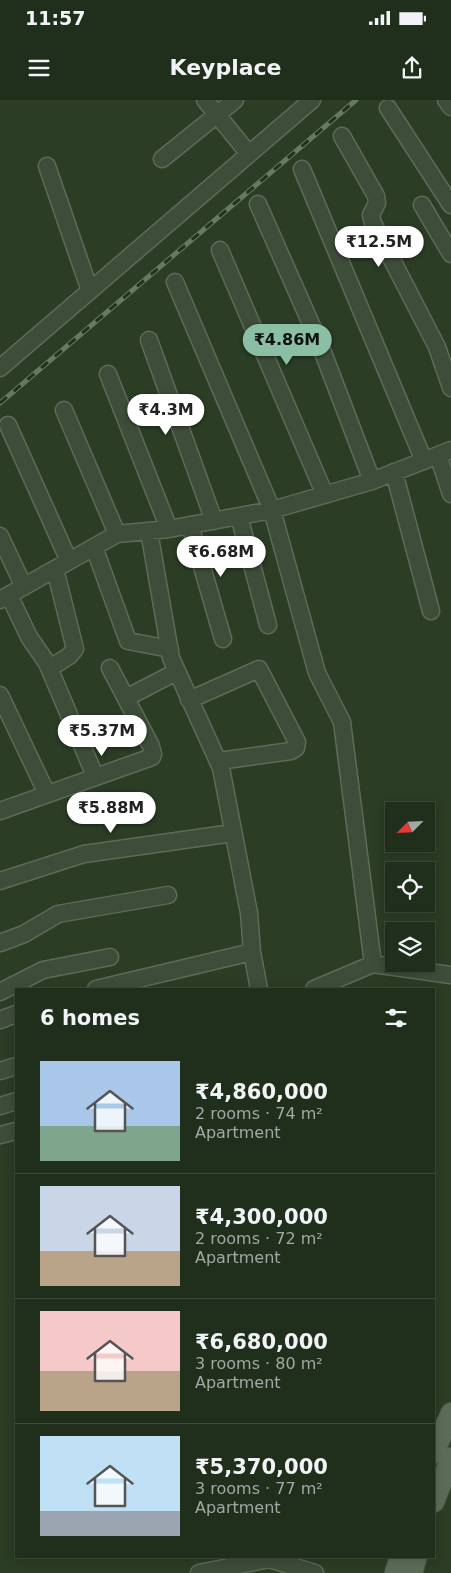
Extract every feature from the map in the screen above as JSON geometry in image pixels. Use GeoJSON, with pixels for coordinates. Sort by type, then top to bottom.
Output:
{"type":"FeatureCollection","features":[{"type":"Feature","properties":{"kind":"main road"},"geometry":{"type":"LineString","coordinates":[[435,1452],[451,1413]]}},
{"type":"Feature","properties":{"kind":"main road"},"geometry":{"type":"LineString","coordinates":[[435,1499],[451,1458]]}},
{"type":"Feature","properties":{"kind":"main road"},"geometry":{"type":"LineString","coordinates":[[395,1573],[399,1558]]}},
{"type":"Feature","properties":{"kind":"main road"},"geometry":{"type":"LineString","coordinates":[[412,1573],[416,1558]]}},
{"type":"Feature","properties":{"kind":"street"},"geometry":{"type":"LineString","coordinates":[[205,100],[249,154]]}},
{"type":"Feature","properties":{"kind":"street"},"geometry":{"type":"LineString","coordinates":[[162,159],[235,100]]}},
{"type":"Feature","properties":{"kind":"street"},"geometry":{"type":"LineString","coordinates":[[446,100],[451,107]]}},
{"type":"Feature","properties":{"kind":"street"},"geometry":{"type":"LineString","coordinates":[[0,368],[310,101]]}},
{"type":"Feature","properties":{"kind":"street"},"geometry":{"type":"LineString","coordinates":[[388,108],[451,205]]}},
{"type":"Feature","properties":{"kind":"street"},"geometry":{"type":"LineString","coordinates":[[342,136],[376,196],[377,203],[371,215],[373,222],[436,347],[451,388]]}},
{"type":"Feature","properties":{"kind":"street"},"geometry":{"type":"LineString","coordinates":[[47,166],[90,291]]}},
{"type":"Feature","properties":{"kind":"street"},"geometry":{"type":"LineString","coordinates":[[302,169],[438,456],[451,494]]}},
{"type":"Feature","properties":{"kind":"street"},"geometry":{"type":"LineString","coordinates":[[258,204],[320,342],[372,481]]}},
{"type":"Feature","properties":{"kind":"street"},"geometry":{"type":"LineString","coordinates":[[422,204],[451,254]]}},
{"type":"Feature","properties":{"kind":"street"},"geometry":{"type":"LineString","coordinates":[[220,250],[325,495]]}},
{"type":"Feature","properties":{"kind":"street"},"geometry":{"type":"LineString","coordinates":[[175,282],[272,510],[317,673],[342,722],[373,964]]}},
{"type":"Feature","properties":{"kind":"street"},"geometry":{"type":"LineString","coordinates":[[149,340],[214,521]]}},
{"type":"Feature","properties":{"kind":"street"},"geometry":{"type":"LineString","coordinates":[[108,374],[169,529]]}},
{"type":"Feature","properties":{"kind":"street"},"geometry":{"type":"LineString","coordinates":[[64,410],[117,534]]}},
{"type":"Feature","properties":{"kind":"street"},"geometry":{"type":"LineString","coordinates":[[8,425],[62,565],[75,649],[69,656],[50,668]]}},
{"type":"Feature","properties":{"kind":"street"},"geometry":{"type":"LineString","coordinates":[[95,776],[50,668],[5,598],[117,534],[169,529],[272,510],[372,481],[438,456]]}},
{"type":"Feature","properties":{"kind":"street"},"geometry":{"type":"LineString","coordinates":[[394,472],[431,612]]}},
{"type":"Feature","properties":{"kind":"street"},"geometry":{"type":"LineString","coordinates":[[239,516],[268,625]]}},
{"type":"Feature","properties":{"kind":"street"},"geometry":{"type":"LineString","coordinates":[[190,525],[222,639]]}},
{"type":"Feature","properties":{"kind":"street"},"geometry":{"type":"LineString","coordinates":[[149,531],[170,649],[176,672],[219,761],[249,913],[252,952],[259,988]]}},
{"type":"Feature","properties":{"kind":"street"},"geometry":{"type":"LineString","coordinates":[[0,536],[24,586]]}},
{"type":"Feature","properties":{"kind":"street"},"geometry":{"type":"LineString","coordinates":[[94,547],[128,641],[170,649]]}},
{"type":"Feature","properties":{"kind":"street"},"geometry":{"type":"LineString","coordinates":[[0,811],[95,776],[149,759],[154,754],[110,668]]}},
{"type":"Feature","properties":{"kind":"street"},"geometry":{"type":"LineString","coordinates":[[190,700],[250,672],[259,670],[297,742],[296,748],[290,751],[219,761]]}},
{"type":"Feature","properties":{"kind":"street"},"geometry":{"type":"LineString","coordinates":[[126,698],[176,672]]}},
{"type":"Feature","properties":{"kind":"street"},"geometry":{"type":"LineString","coordinates":[[0,695],[47,794]]}},
{"type":"Feature","properties":{"kind":"street"},"geometry":{"type":"LineString","coordinates":[[0,881],[84,854],[233,833]]}},
{"type":"Feature","properties":{"kind":"street"},"geometry":{"type":"LineString","coordinates":[[0,943],[24,934],[58,914],[168,895]]}},
{"type":"Feature","properties":{"kind":"street"},"geometry":{"type":"LineString","coordinates":[[100,988],[252,952]]}},
{"type":"Feature","properties":{"kind":"street"},"geometry":{"type":"LineString","coordinates":[[0,992],[42,970],[110,957]]}},
{"type":"Feature","properties":{"kind":"street"},"geometry":{"type":"LineString","coordinates":[[316,988],[373,964],[451,976]]}},
{"type":"Feature","properties":{"kind":"street"},"geometry":{"type":"LineString","coordinates":[[0,1020],[15,1014]]}},
{"type":"Feature","properties":{"kind":"street"},"geometry":{"type":"LineString","coordinates":[[0,1071],[15,1066]]}},
{"type":"Feature","properties":{"kind":"street"},"geometry":{"type":"LineString","coordinates":[[0,1106],[15,1101]]}},
{"type":"Feature","properties":{"kind":"street"},"geometry":{"type":"LineString","coordinates":[[0,1135],[15,1131]]}},
{"type":"Feature","properties":{"kind":"street"},"geometry":{"type":"LineString","coordinates":[[201,1573],[269,1558],[315,1573]]}},
{"type":"Feature","properties":{"kind":"railway"},"geometry":{"type":"LineString","coordinates":[[0,403],[356,100]]}}]}
